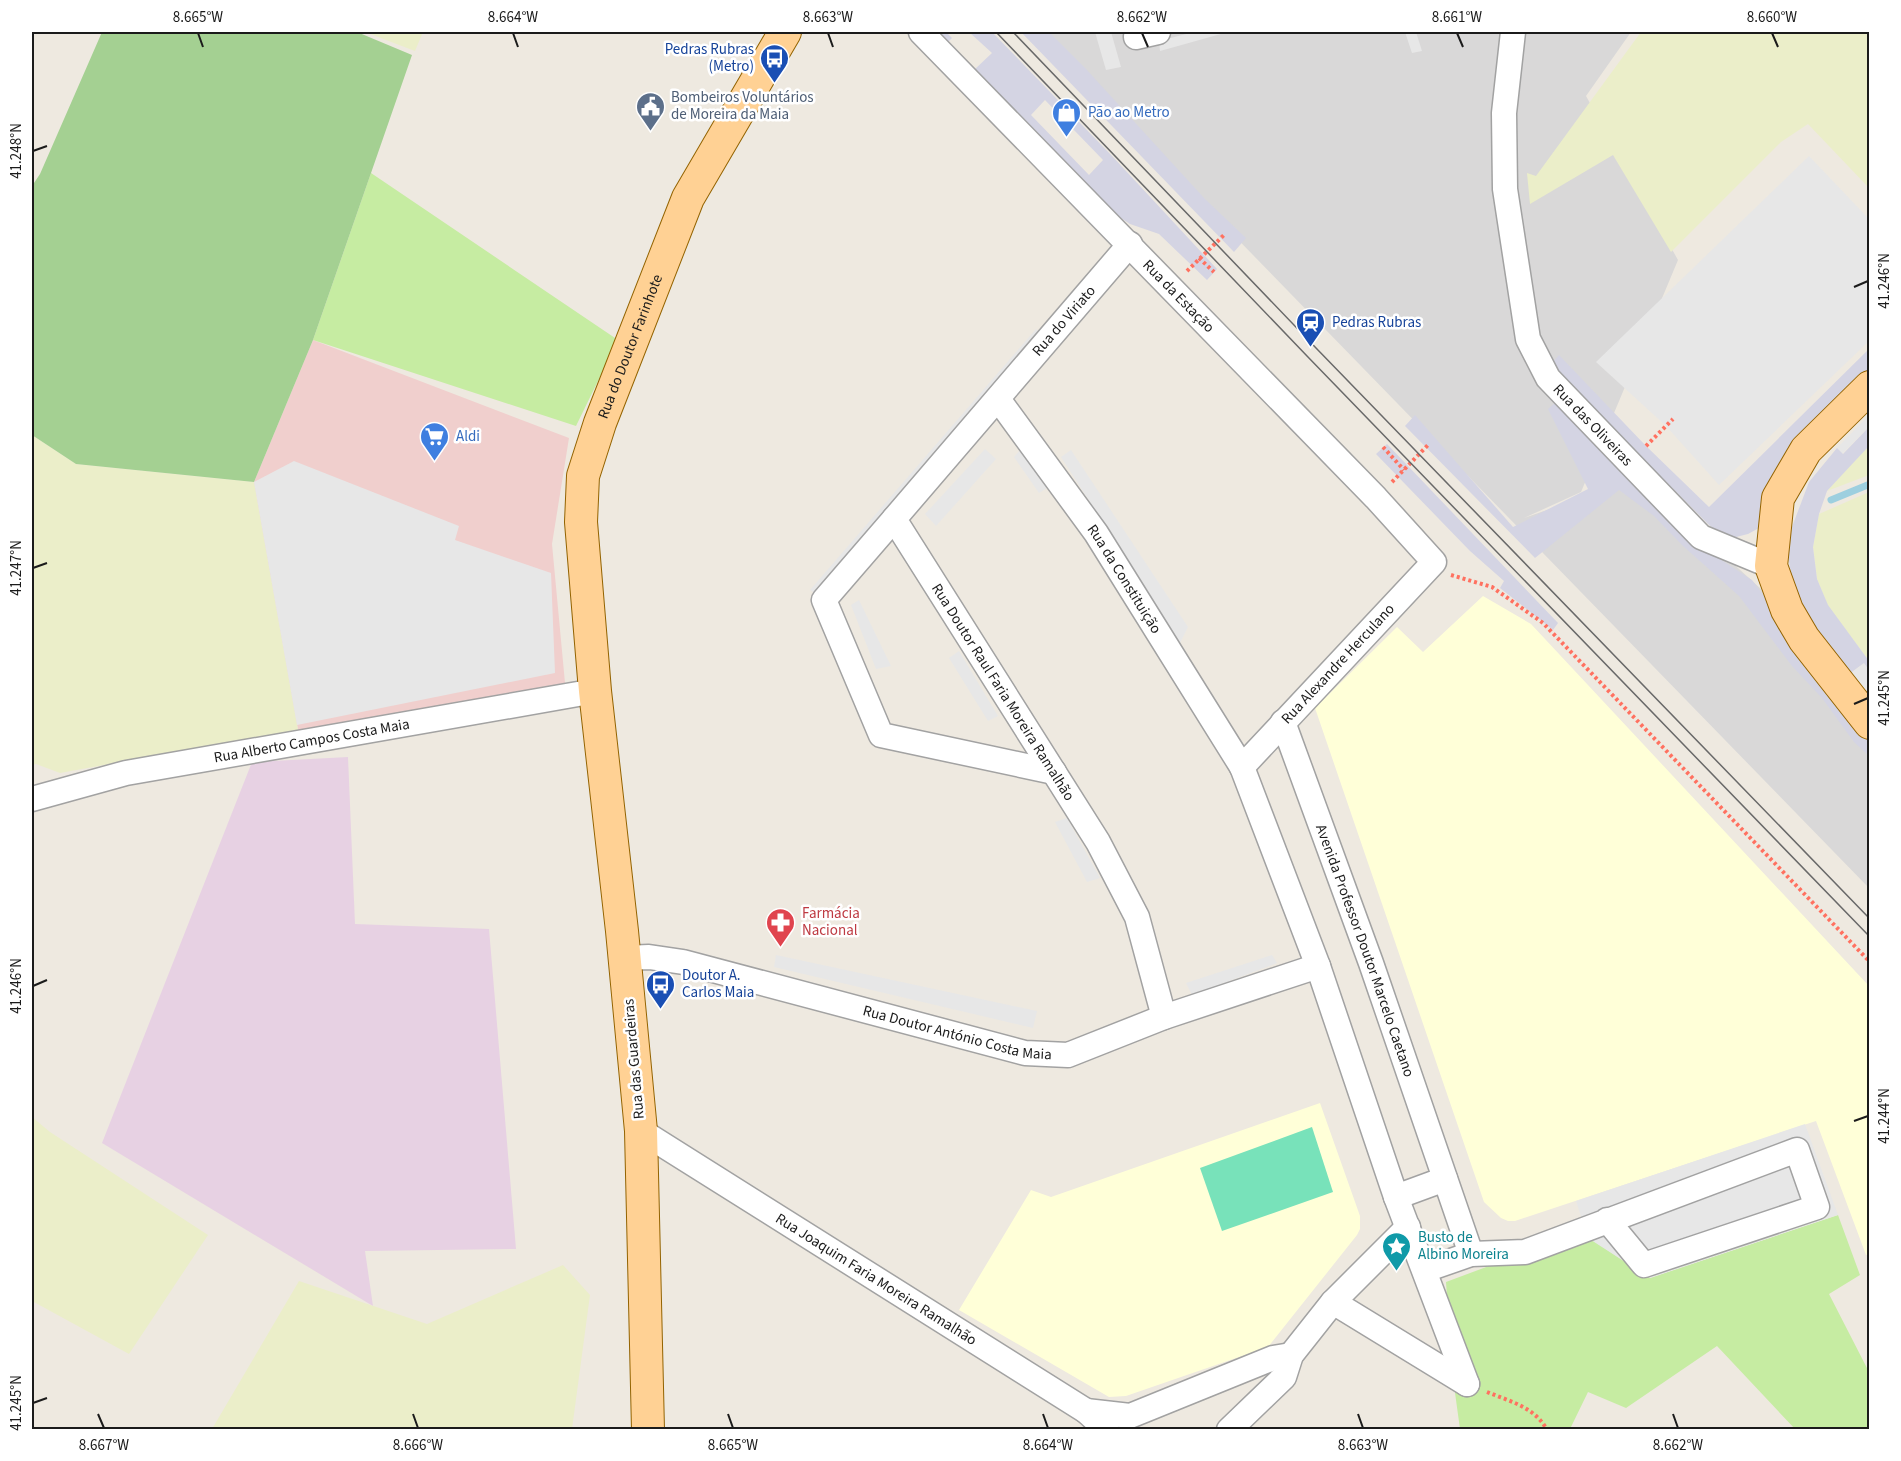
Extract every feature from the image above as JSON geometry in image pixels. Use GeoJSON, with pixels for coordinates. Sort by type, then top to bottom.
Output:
{"type":"FeatureCollection","features":[{"type":"Feature","properties":{"kind":"main road","name":"Rua do Doutor Farinhote"},"geometry":{"type":"LineString","coordinates":[[595,691],[581,522],[584,476],[600,423],[688,198],[784,32]]}},
{"type":"Feature","properties":{"kind":"main road"},"geometry":{"type":"LineString","coordinates":[[1869,387],[1806,450],[1778,498],[1771,566],[1787,610],[1804,639],[1869,723]]}},
{"type":"Feature","properties":{"kind":"main road","name":"Rua das Guardeiras"},"geometry":{"type":"LineString","coordinates":[[595,691],[625,958],[640,1131],[648,1430]]}},
{"type":"Feature","properties":{"kind":"street","name":"Rua da Estação"},"geometry":{"type":"LineString","coordinates":[[921,32],[1376,498],[1434,562]]}},
{"type":"Feature","properties":{"kind":"street","name":"Rua das Oliveiras"},"geometry":{"type":"LineString","coordinates":[[1513,32],[1504,113],[1505,189],[1528,339],[1548,378],[1701,537],[1771,566]]}},
{"type":"Feature","properties":{"kind":"street","name":"Rua do Viriato"},"geometry":{"type":"LineString","coordinates":[[998,399],[1130,244]]}},
{"type":"Feature","properties":{"kind":"street"},"geometry":{"type":"LineString","coordinates":[[998,399],[824,600],[881,735],[1054,772]]}},
{"type":"Feature","properties":{"kind":"street","name":"Rua da Constituição"},"geometry":{"type":"LineString","coordinates":[[998,399],[1096,533],[1242,767]]}},
{"type":"Feature","properties":{"kind":"street","name":"Rua Doutor Raul Faria Moreira Ramalhão"},"geometry":{"type":"LineString","coordinates":[[894,519],[1098,842],[1137,917],[1164,1017]]}},
{"type":"Feature","properties":{"kind":"street","name":"Rua Alexandre Herculano"},"geometry":{"type":"LineString","coordinates":[[1242,767],[1434,562]]}},
{"type":"Feature","properties":{"kind":"street","name":"Rua Alberto Campos Costa Maia"},"geometry":{"type":"LineString","coordinates":[[32,799],[126,773],[595,691]]}},
{"type":"Feature","properties":{"kind":"street","name":"Avenida Professor Doutor Marcelo Caetano"},"geometry":{"type":"LineString","coordinates":[[1283,722],[1371,963],[1471,1254]]}},
{"type":"Feature","properties":{"kind":"street"},"geometry":{"type":"LineString","coordinates":[[1242,767],[1318,966],[1396,1197],[1467,1384]]}},
{"type":"Feature","properties":{"kind":"street","name":"Rua Doutor António Costa Maia"},"geometry":{"type":"LineString","coordinates":[[625,958],[649,957],[683,962],[1025,1053],[1068,1055],[1164,1017],[1318,966]]}},
{"type":"Feature","properties":{"kind":"street","name":"Rua Joaquim Faria Moreira Ramalhão"},"geometry":{"type":"LineString","coordinates":[[640,1131],[1082,1420],[1107,1430]]}},
{"type":"Feature","properties":{"kind":"street"},"geometry":{"type":"LineString","coordinates":[[1425,1270],[1471,1254],[1525,1252],[1607,1220],[1797,1150],[1817,1207],[1644,1265],[1607,1220]]}},
{"type":"Feature","properties":{"kind":"street"},"geometry":{"type":"LineString","coordinates":[[1396,1197],[1445,1179]]}},
{"type":"Feature","properties":{"kind":"street"},"geometry":{"type":"LineString","coordinates":[[1229,1430],[1284,1377],[1291,1355],[1333,1302],[1408,1227]]}},
{"type":"Feature","properties":{"kind":"street"},"geometry":{"type":"LineString","coordinates":[[1333,1302],[1467,1384]]}},
{"type":"Feature","properties":{"kind":"street"},"geometry":{"type":"LineString","coordinates":[[1082,1420],[1139,1423],[1274,1358],[1291,1355]]}},
{"type":"Feature","properties":{"kind":"path"},"geometry":{"type":"LineString","coordinates":[[1171,287],[1225,234]]}},
{"type":"Feature","properties":{"kind":"path"},"geometry":{"type":"LineString","coordinates":[[1199,258],[1214,272]]}},
{"type":"Feature","properties":{"kind":"path"},"geometry":{"type":"LineString","coordinates":[[1646,446],[1673,419]]}},
{"type":"Feature","properties":{"kind":"path"},"geometry":{"type":"LineString","coordinates":[[1376,498],[1430,444]]}},
{"type":"Feature","properties":{"kind":"path"},"geometry":{"type":"LineString","coordinates":[[1383,447],[1404,470]]}},
{"type":"Feature","properties":{"kind":"path"},"geometry":{"type":"LineString","coordinates":[[1434,562],[1452,576],[1492,588],[1543,623],[1869,962]]}},
{"type":"Feature","properties":{"kind":"path"},"geometry":{"type":"LineString","coordinates":[[1467,1384],[1530,1410],[1547,1430]]}},
{"type":"Feature","properties":{"kind":"shaded area"},"geometry":{"type":"Polygon","coordinates":[[[365,32],[423,32],[415,51],[365,32]]]}},
{"type":"Feature","properties":{"kind":"shaded area"},"geometry":{"type":"Polygon","coordinates":[[[933,32],[946,32],[952,38],[948,42],[974,70],[992,53],[969,32],[992,32],[1217,269],[1207,280],[1159,234],[1130,224],[1086,195],[933,32]],[[1045,100],[1031,115],[1089,175],[1103,160],[1045,100]]]}},
{"type":"Feature","properties":{"kind":"shaded area"},"geometry":{"type":"Polygon","coordinates":[[[1021,32],[1049,32],[1086,69],[1205,199],[1246,238],[1234,252],[1021,32]]]}},
{"type":"Feature","properties":{"kind":"shaded area"},"geometry":{"type":"Polygon","coordinates":[[[1036,32],[1631,32],[1586,96],[1678,260],[1581,492],[1524,518],[1639,478],[1869,687],[1869,888],[1036,32]]]}},
{"type":"Feature","properties":{"kind":"shaded area"},"geometry":{"type":"Polygon","coordinates":[[[1095,32],[1111,32],[1121,67],[1106,70],[1095,32]]]}},
{"type":"Feature","properties":{"kind":"shaded area"},"geometry":{"type":"Polygon","coordinates":[[[1194,32],[1228,32],[1160,51],[1159,41],[1194,32]]]}},
{"type":"Feature","properties":{"kind":"shaded area"},"geometry":{"type":"Polygon","coordinates":[[[1405,32],[1416,32],[1422,51],[1412,53],[1405,32]]]}},
{"type":"Feature","properties":{"kind":"shaded area"},"geometry":{"type":"Polygon","coordinates":[[[1641,32],[1869,32],[1869,188],[1808,124],[1781,142],[1671,252],[1613,155],[1530,204],[1527,173],[1536,176],[1641,32]]]}},
{"type":"Feature","properties":{"kind":"shaded area"},"geometry":{"type":"Polygon","coordinates":[[[1809,156],[1869,219],[1869,341],[1719,485],[1666,426],[1596,362],[1809,156]]]}},
{"type":"Feature","properties":{"kind":"shaded area"},"geometry":{"type":"Polygon","coordinates":[[[1036,329],[1040,333],[819,596],[810,590],[1036,329]]]}},
{"type":"Feature","properties":{"kind":"shaded area"},"geometry":{"type":"Polygon","coordinates":[[[313,340],[569,438],[552,544],[565,683],[298,730],[254,482],[313,340]]]}},
{"type":"Feature","properties":{"kind":"shaded area"},"geometry":{"type":"Polygon","coordinates":[[[1869,349],[1869,379],[1759,528],[1736,537],[1723,536],[1708,524],[1582,397],[1552,363],[1559,355],[1646,446],[1709,507],[1869,349]]]}},
{"type":"Feature","properties":{"kind":"shaded area"},"geometry":{"type":"Polygon","coordinates":[[[1555,403],[1706,550],[1752,580],[1869,738],[1869,756],[1854,742],[1822,698],[1792,666],[1739,596],[1682,545],[1654,516],[1619,490],[1535,558],[1405,426],[1415,415],[1513,527],[1588,489],[1548,409],[1555,403]]]}},
{"type":"Feature","properties":{"kind":"shaded area"},"geometry":{"type":"Polygon","coordinates":[[[1869,415],[1869,427],[1842,454],[1837,448],[1869,415]]]}},
{"type":"Feature","properties":{"kind":"shaded area"},"geometry":{"type":"Polygon","coordinates":[[[1869,427],[1869,446],[1827,491],[1819,514],[1813,547],[1817,579],[1828,605],[1869,661],[1869,670],[1864,663],[1849,674],[1812,628],[1793,585],[1788,556],[1792,527],[1809,482],[1837,448],[1843,454],[1869,427]]]}},
{"type":"Feature","properties":{"kind":"shaded area"},"geometry":{"type":"Polygon","coordinates":[[[32,435],[76,464],[254,482],[298,730],[60,773],[36,764],[32,765],[32,435]]]}},
{"type":"Feature","properties":{"kind":"shaded area"},"geometry":{"type":"Polygon","coordinates":[[[1387,444],[1558,623],[1553,630],[1500,588],[1504,581],[1470,551],[1376,454],[1387,444]]]}},
{"type":"Feature","properties":{"kind":"shaded area"},"geometry":{"type":"Polygon","coordinates":[[[1869,446],[1869,475],[1827,491],[1846,469],[1869,446]]]}},
{"type":"Feature","properties":{"kind":"shaded area"},"geometry":{"type":"Polygon","coordinates":[[[985,449],[996,459],[936,526],[925,514],[985,449]]]}},
{"type":"Feature","properties":{"kind":"shaded area"},"geometry":{"type":"Polygon","coordinates":[[[1020,450],[1047,488],[1039,493],[1014,457],[1020,450]]]}},
{"type":"Feature","properties":{"kind":"shaded area"},"geometry":{"type":"Polygon","coordinates":[[[1071,450],[1188,627],[1180,643],[1061,457],[1071,450]]]}},
{"type":"Feature","properties":{"kind":"shaded area"},"geometry":{"type":"Polygon","coordinates":[[[294,461],[459,526],[455,540],[551,573],[555,673],[297,725],[254,482],[294,461]]]}},
{"type":"Feature","properties":{"kind":"shaded area"},"geometry":{"type":"Polygon","coordinates":[[[1869,492],[1869,661],[1828,606],[1817,579],[1813,547],[1819,514],[1869,492]]]}},
{"type":"Feature","properties":{"kind":"shaded area"},"geometry":{"type":"Polygon","coordinates":[[[1483,596],[1531,624],[1869,986],[1869,1254],[1866,1255],[1816,1121],[1515,1221],[1501,1218],[1484,1202],[1315,708],[1397,627],[1423,652],[1483,596]]]}},
{"type":"Feature","properties":{"kind":"shaded area"},"geometry":{"type":"Polygon","coordinates":[[[859,600],[891,666],[876,669],[851,605],[859,600]]]}},
{"type":"Feature","properties":{"kind":"shaded area"},"geometry":{"type":"Polygon","coordinates":[[[959,651],[998,716],[988,721],[949,658],[959,651]]]}},
{"type":"Feature","properties":{"kind":"shaded area"},"geometry":{"type":"Polygon","coordinates":[[[1864,663],[1869,670],[1869,700],[1850,674],[1864,663]]]}},
{"type":"Feature","properties":{"kind":"shaded area"},"geometry":{"type":"Polygon","coordinates":[[[348,757],[355,924],[489,929],[516,1249],[365,1251],[373,1306],[102,1143],[252,762],[348,757]]]}},
{"type":"Feature","properties":{"kind":"shaded area"},"geometry":{"type":"Polygon","coordinates":[[[1067,818],[1100,878],[1087,882],[1055,822],[1067,818]]]}},
{"type":"Feature","properties":{"kind":"shaded area"},"geometry":{"type":"Polygon","coordinates":[[[776,955],[1037,1011],[1033,1028],[774,967],[776,955]]]}},
{"type":"Feature","properties":{"kind":"shaded area"},"geometry":{"type":"Polygon","coordinates":[[[1272,955],[1277,963],[1192,995],[1186,983],[1272,955]]]}},
{"type":"Feature","properties":{"kind":"shaded area"},"geometry":{"type":"Polygon","coordinates":[[[1320,1103],[1360,1216],[1360,1229],[1268,1347],[1126,1396],[1109,1397],[959,1310],[1031,1190],[1051,1197],[1320,1103]]]}},
{"type":"Feature","properties":{"kind":"shaded area"},"geometry":{"type":"Polygon","coordinates":[[[32,1117],[50,1132],[208,1235],[129,1354],[32,1301],[32,1117]]]}},
{"type":"Feature","properties":{"kind":"shaded area"},"geometry":{"type":"Polygon","coordinates":[[[1805,1124],[1838,1215],[1650,1278],[1588,1238],[1576,1201],[1805,1124]]]}},
{"type":"Feature","properties":{"kind":"shaded area"},"geometry":{"type":"Polygon","coordinates":[[[563,1265],[590,1295],[572,1429],[212,1429],[299,1281],[427,1324],[563,1265]]]}},
{"type":"Feature","properties":{"kind":"green space"},"geometry":{"type":"Polygon","coordinates":[[[102,32],[357,32],[412,55],[313,340],[254,482],[76,464],[32,435],[32,186],[40,174],[102,32]]]}},
{"type":"Feature","properties":{"kind":"green space"},"geometry":{"type":"Polygon","coordinates":[[[371,173],[618,340],[576,426],[313,340],[371,173]]]}},
{"type":"Feature","properties":{"kind":"green space"},"geometry":{"type":"Polygon","coordinates":[[[1312,1127],[1333,1192],[1222,1231],[1200,1168],[1312,1127]]]}},
{"type":"Feature","properties":{"kind":"green space"},"geometry":{"type":"Polygon","coordinates":[[[1838,1215],[1860,1275],[1829,1294],[1869,1372],[1869,1429],[1795,1429],[1717,1346],[1626,1408],[1588,1392],[1570,1429],[1460,1429],[1452,1371],[1446,1282],[1580,1232],[1650,1278],[1838,1215]]]}},
{"type":"Feature","properties":{"kind":"waterway"},"geometry":{"type":"LineString","coordinates":[[1831,500],[1870,484]]}},
{"type":"Feature","properties":{"kind":"tram line"},"geometry":{"type":"LineString","coordinates":[[996,32],[1870,937]]}},
{"type":"Feature","properties":{"kind":"tram line"},"geometry":{"type":"LineString","coordinates":[[1013,32],[1870,919]]}},
{"type":"Feature","properties":{"kind":"place","name":"Pedras Rubras (Metro)"},"geometry":{"type":"Point","coordinates":[775,84]}},
{"type":"Feature","properties":{"kind":"place","name":"Bombeiros Voluntários de Moreira da Maia"},"geometry":{"type":"Point","coordinates":[650,132]}},
{"type":"Feature","properties":{"kind":"place","name":"Pão ao Metro"},"geometry":{"type":"Point","coordinates":[1067,138]}},
{"type":"Feature","properties":{"kind":"place","name":"Pedras Rubras"},"geometry":{"type":"Point","coordinates":[1311,348]}},
{"type":"Feature","properties":{"kind":"place","name":"Aldi"},"geometry":{"type":"Point","coordinates":[435,462]}},
{"type":"Feature","properties":{"kind":"place","name":"Farmácia Nacional"},"geometry":{"type":"Point","coordinates":[781,948]}},
{"type":"Feature","properties":{"kind":"place","name":"Doutor A. Carlos Maia"},"geometry":{"type":"Point","coordinates":[661,1010]}},
{"type":"Feature","properties":{"kind":"place","name":"Busto de Albino Moreira"},"geometry":{"type":"Point","coordinates":[1397,1272]}}]}
